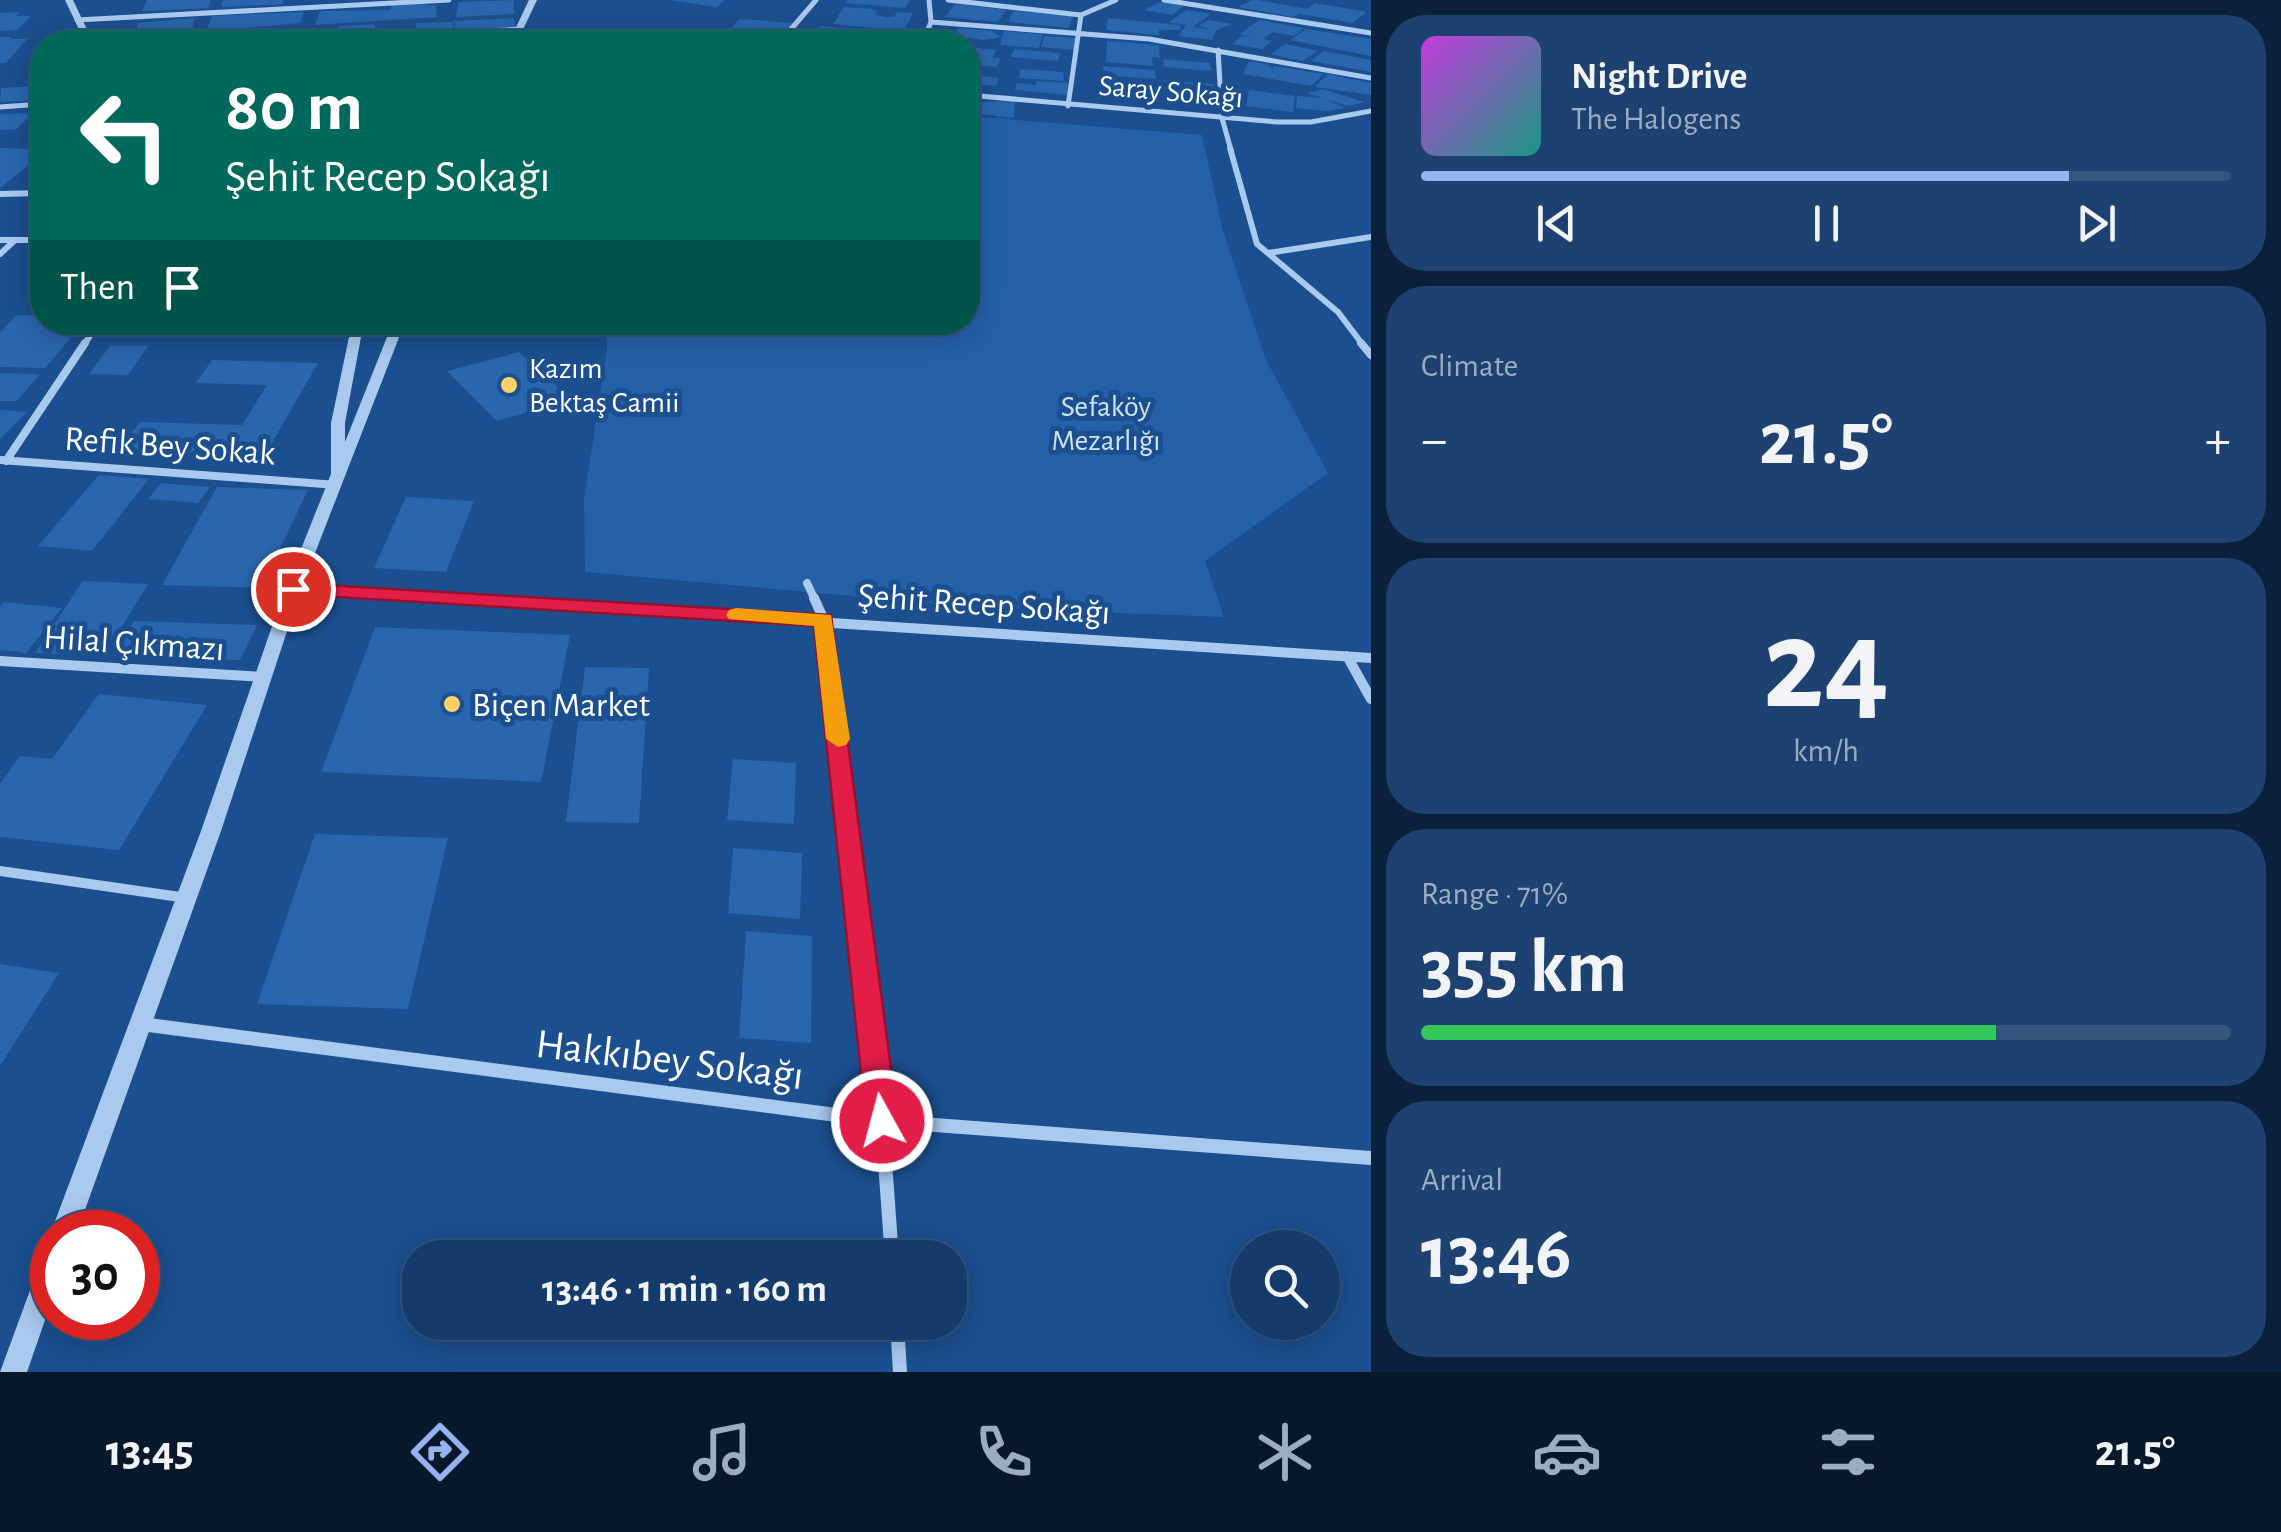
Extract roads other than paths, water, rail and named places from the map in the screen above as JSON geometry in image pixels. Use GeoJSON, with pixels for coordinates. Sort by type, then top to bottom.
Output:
{"type":"FeatureCollection","features":[{"type":"Feature","properties":{"kind":"street"},"geometry":{"type":"LineString","coordinates":[[69,0],[82,30]]}},
{"type":"Feature","properties":{"kind":"street"},"geometry":{"type":"LineString","coordinates":[[77,20],[449,0]]}},
{"type":"Feature","properties":{"kind":"street"},"geometry":{"type":"LineString","coordinates":[[504,30],[521,29],[533,0]]}},
{"type":"Feature","properties":{"kind":"street"},"geometry":{"type":"LineString","coordinates":[[790,30],[816,0]]}},
{"type":"Feature","properties":{"kind":"street"},"geometry":{"type":"LineString","coordinates":[[928,30],[929,0]]}},
{"type":"Feature","properties":{"kind":"street"},"geometry":{"type":"LineString","coordinates":[[948,0],[1081,15],[1116,0]]}},
{"type":"Feature","properties":{"kind":"street"},"geometry":{"type":"LineString","coordinates":[[1164,0],[1371,33]]}},
{"type":"Feature","properties":{"kind":"street"},"geometry":{"type":"LineString","coordinates":[[1068,106],[1081,15]]}},
{"type":"Feature","properties":{"kind":"street"},"geometry":{"type":"LineString","coordinates":[[931,22],[1218,50],[1371,78]]}},
{"type":"Feature","properties":{"kind":"street"},"geometry":{"type":"LineString","coordinates":[[1354,30],[1371,22]]}},
{"type":"Feature","properties":{"kind":"street"},"geometry":{"type":"LineString","coordinates":[[1218,50],[1222,118],[1256,244],[1338,312],[1368,345],[1371,355]]}},
{"type":"Feature","properties":{"kind":"street","name":"Saray Sokağı"},"geometry":{"type":"LineString","coordinates":[[980,96],[1311,122],[1371,110]]}},
{"type":"Feature","properties":{"kind":"street"},"geometry":{"type":"LineString","coordinates":[[0,106],[30,105]]}},
{"type":"Feature","properties":{"kind":"street"},"geometry":{"type":"LineString","coordinates":[[0,194],[30,194]]}},
{"type":"Feature","properties":{"kind":"street"},"geometry":{"type":"LineString","coordinates":[[1268,253],[1371,236]]}},
{"type":"Feature","properties":{"kind":"street"},"geometry":{"type":"LineString","coordinates":[[0,240],[30,240]]}},
{"type":"Feature","properties":{"kind":"street"},"geometry":{"type":"LineString","coordinates":[[0,254],[15,240]]}},
{"type":"Feature","properties":{"kind":"street"},"geometry":{"type":"LineString","coordinates":[[3,460],[90,335]]}},
{"type":"Feature","properties":{"kind":"street"},"geometry":{"type":"LineString","coordinates":[[336,485],[338,423],[352,335]]}},
{"type":"Feature","properties":{"kind":"street"},"geometry":{"type":"LineString","coordinates":[[72,1210],[187,898],[293,589],[393,335]]}},
{"type":"Feature","properties":{"kind":"street","name":"Refik Bey Sokak"},"geometry":{"type":"LineString","coordinates":[[3,460],[336,485]]}},
{"type":"Feature","properties":{"kind":"street"},"geometry":{"type":"LineString","coordinates":[[807,583],[824,620],[882,1121],[891,1240]]}},
{"type":"Feature","properties":{"kind":"street","name":"Şehit Recep Sokağı"},"geometry":{"type":"LineString","coordinates":[[293,589],[1371,658]]}},
{"type":"Feature","properties":{"kind":"street"},"geometry":{"type":"LineString","coordinates":[[1347,656],[1371,699]]}},
{"type":"Feature","properties":{"kind":"street","name":"Hilal Çıkmazı"},"geometry":{"type":"LineString","coordinates":[[0,661],[264,677]]}},
{"type":"Feature","properties":{"kind":"street"},"geometry":{"type":"LineString","coordinates":[[0,871],[187,898]]}},
{"type":"Feature","properties":{"kind":"street","name":"Hakkıbey Sokağı"},"geometry":{"type":"LineString","coordinates":[[141,1024],[882,1121],[1371,1158]]}},
{"type":"Feature","properties":{"kind":"street"},"geometry":{"type":"LineString","coordinates":[[13,1372],[30,1325]]}},
{"type":"Feature","properties":{"kind":"street"},"geometry":{"type":"LineString","coordinates":[[898,1340],[900,1372]]}},
{"type":"Feature","properties":{"kind":"place","name":"Kazım Bektaş Camii"},"geometry":{"type":"Point","coordinates":[509,385]}},
{"type":"Feature","properties":{"kind":"place","name":"Biçen Market"},"geometry":{"type":"Point","coordinates":[452,704]}},
{"type":"Feature","properties":{"kind":"park label","name":"Sefaköy Mezarlığı"},"geometry":{"type":"Point","coordinates":[1106,423]}}]}
